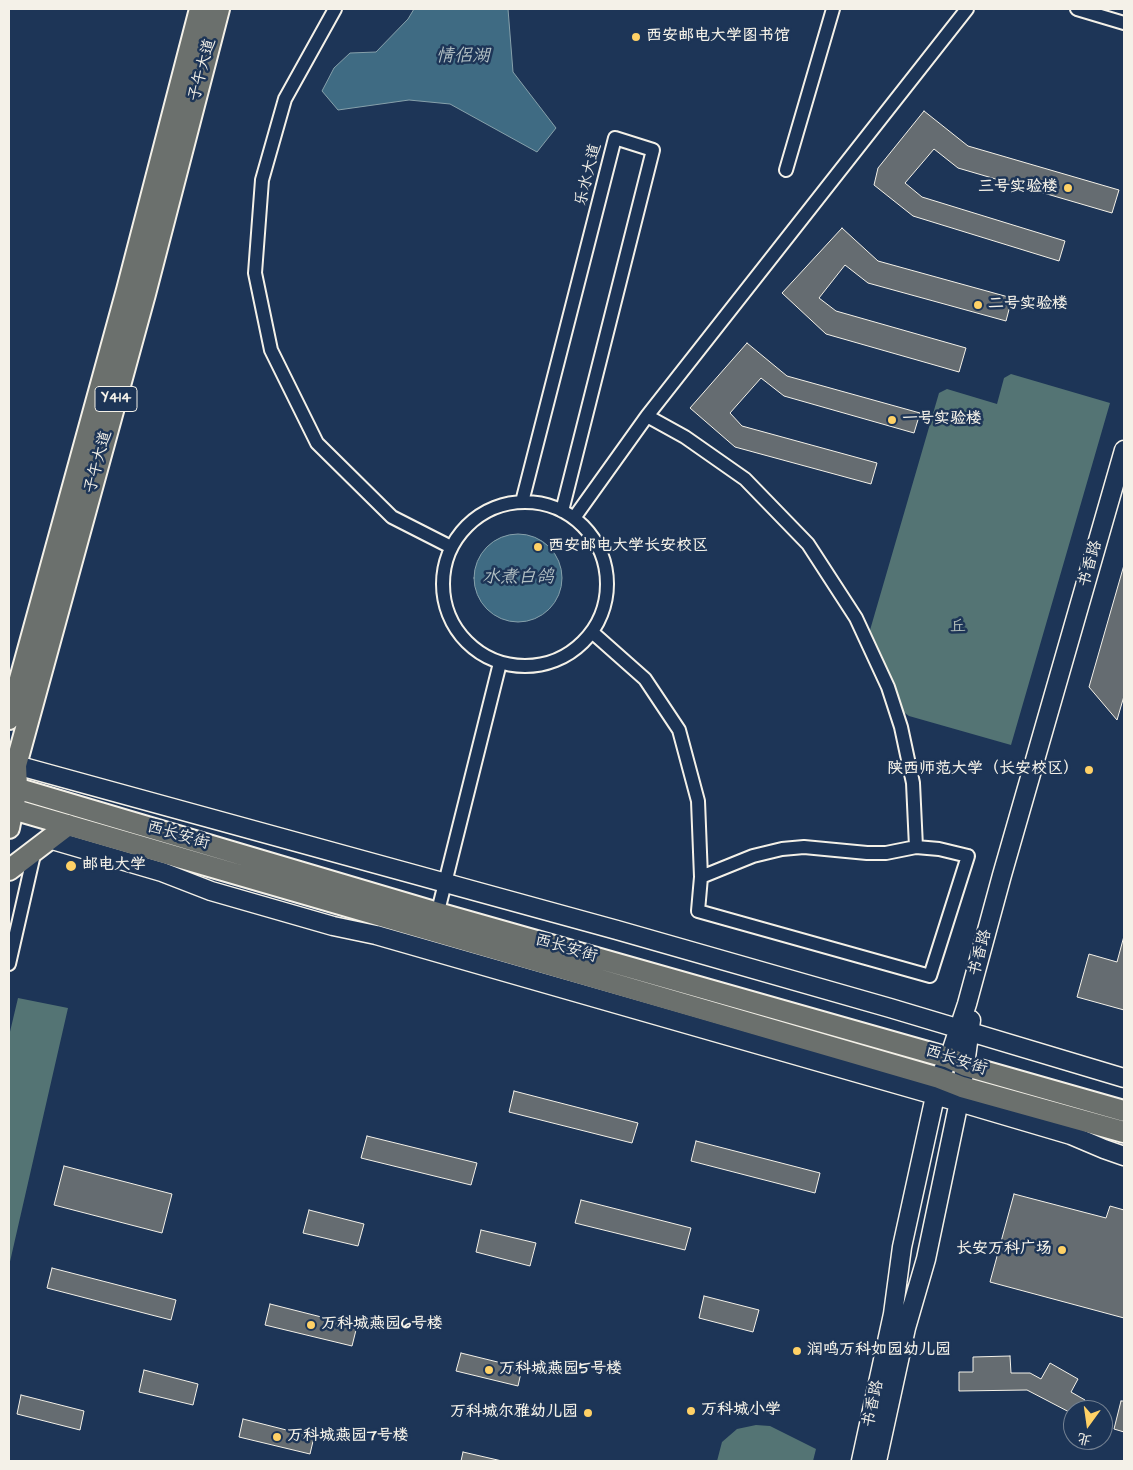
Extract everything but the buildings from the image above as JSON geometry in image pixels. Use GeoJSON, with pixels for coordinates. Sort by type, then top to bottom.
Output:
{"type":"FeatureCollection","features":[{"type":"Feature","properties":{"kind":"main road","name":"子午大道"},"geometry":{"type":"LineString","coordinates":[[9,719],[127,290],[200,9]]}},
{"type":"Feature","properties":{"kind":"main road","name":"子午大道"},"geometry":{"type":"LineString","coordinates":[[10,815],[13,764],[145,294],[219,9]]}},
{"type":"Feature","properties":{"kind":"main road","name":"书香路"},"geometry":{"type":"LineString","coordinates":[[877,1461],[906,1328],[926,1259],[961,1095],[958,1062],[964,1030],[1124,450]]}},
{"type":"Feature","properties":{"kind":"main road","name":"书香路"},"geometry":{"type":"LineString","coordinates":[[964,1030],[1124,488]]}},
{"type":"Feature","properties":{"kind":"main road"},"geometry":{"type":"LineString","coordinates":[[13,764],[445,883],[964,1030],[1124,1078]]}},
{"type":"Feature","properties":{"kind":"main road","name":"西长安街"},"geometry":{"type":"LineString","coordinates":[[13,787],[436,922],[961,1095],[1124,1132]]}},
{"type":"Feature","properties":{"kind":"main road","name":"西长安街"},"geometry":{"type":"LineString","coordinates":[[10,815],[68,825],[436,922],[958,1062],[1124,1111]]}},
{"type":"Feature","properties":{"kind":"main road"},"geometry":{"type":"LineString","coordinates":[[9,870],[68,825]]}},
{"type":"Feature","properties":{"kind":"main road"},"geometry":{"type":"LineString","coordinates":[[42,844],[162,872],[211,891],[333,926],[376,935],[937,1087]]}},
{"type":"Feature","properties":{"kind":"main road","name":"书香路"},"geometry":{"type":"LineString","coordinates":[[861,1461],[893,1314],[902,1247],[937,1087],[958,1062]]}},
{"type":"Feature","properties":{"kind":"main road"},"geometry":{"type":"LineString","coordinates":[[961,1095],[1124,1156]]}},
{"type":"Feature","properties":{"kind":"street"},"geometry":{"type":"LineString","coordinates":[[335,9],[285,99],[262,180],[255,273],[272,350],[317,443],[392,517],[451,547]]}},
{"type":"Feature","properties":{"kind":"street"},"geometry":{"type":"LineString","coordinates":[[786,170],[832,9]]}},
{"type":"Feature","properties":{"kind":"street"},"geometry":{"type":"LineString","coordinates":[[574,518],[647,416],[968,9]]}},
{"type":"Feature","properties":{"kind":"street"},"geometry":{"type":"LineString","coordinates":[[1077,9],[1124,22]]}},
{"type":"Feature","properties":{"kind":"street","name":"乐水大道"},"geometry":{"type":"LineString","coordinates":[[522,502],[616,138],[653,150],[562,511]]}},
{"type":"Feature","properties":{"kind":"street"},"geometry":{"type":"LineString","coordinates":[[647,416],[684,437],[745,479],[808,544],[856,618],[888,687],[901,727],[914,783],[916,847]]}},
{"type":"Feature","properties":{"kind":"street"},"geometry":{"type":"LineString","coordinates":[[522,502],[542,504],[562,511],[574,518],[592,536],[604,559],[607,584],[604,610],[592,632],[572,652],[546,664],[518,666],[500,663],[468,644],[452,624],[444,599],[443,573],[451,547],[463,530],[480,515],[500,506],[522,502]]}},
{"type":"Feature","properties":{"kind":"street"},"geometry":{"type":"LineString","coordinates":[[592,632],[645,679],[680,730],[698,801],[701,877],[698,911],[930,976],[968,856],[939,849],[916,847],[886,853],[867,854],[804,847],[782,849],[753,856],[701,877]]}},
{"type":"Feature","properties":{"kind":"street"},"geometry":{"type":"LineString","coordinates":[[436,922],[500,663]]}},
{"type":"Feature","properties":{"kind":"street"},"geometry":{"type":"LineString","coordinates":[[9,964],[42,844]]}},
{"type":"Feature","properties":{"kind":"green space","name":"丘"},"geometry":{"type":"Polygon","coordinates":[[[1011,374],[1110,403],[1011,745],[909,716],[895,706],[868,637],[939,393],[947,389],[997,404],[1004,378],[1011,374]]]}},
{"type":"Feature","properties":{"kind":"green space"},"geometry":{"type":"Polygon","coordinates":[[[18,998],[68,1008],[9,1266],[9,1036],[18,998]]]}},
{"type":"Feature","properties":{"kind":"green space"},"geometry":{"type":"Polygon","coordinates":[[[756,1425],[770,1426],[816,1449],[813,1461],[717,1461],[722,1442],[737,1429],[756,1425]]]}},
{"type":"Feature","properties":{"kind":"water","name":"情侣湖"},"geometry":{"type":"Polygon","coordinates":[[[414,9],[508,9],[513,72],[556,128],[537,152],[450,104],[409,100],[338,110],[322,91],[334,68],[350,53],[376,52],[408,19],[414,9]]]}},
{"type":"Feature","properties":{"kind":"water","name":"水煮白鸽"},"geometry":{"type":"Polygon","coordinates":[[[509,534],[527,534],[543,541],[555,553],[562,569],[562,587],[555,603],[543,615],[527,622],[509,622],[493,615],[481,603],[474,587],[474,569],[481,553],[493,541],[509,534]]]}},
{"type":"Feature","properties":{"kind":"place","name":"西安邮电大学图书馆"},"geometry":{"type":"Point","coordinates":[636,37]}},
{"type":"Feature","properties":{"kind":"place","name":"三号实验楼"},"geometry":{"type":"Point","coordinates":[1068,188]}},
{"type":"Feature","properties":{"kind":"place","name":"二号实验楼"},"geometry":{"type":"Point","coordinates":[978,305]}},
{"type":"Feature","properties":{"kind":"place","name":"一号实验楼"},"geometry":{"type":"Point","coordinates":[892,420]}},
{"type":"Feature","properties":{"kind":"place","name":"西安邮电大学长安校区"},"geometry":{"type":"Point","coordinates":[538,547]}},
{"type":"Feature","properties":{"kind":"place","name":"陕西师范大学（长安校区）"},"geometry":{"type":"Point","coordinates":[1089,770]}},
{"type":"Feature","properties":{"kind":"place","name":"邮电大学"},"geometry":{"type":"Point","coordinates":[71,866]}},
{"type":"Feature","properties":{"kind":"place","name":"长安万科广场"},"geometry":{"type":"Point","coordinates":[1062,1250]}},
{"type":"Feature","properties":{"kind":"place","name":"万科城燕园6号楼"},"geometry":{"type":"Point","coordinates":[311,1325]}},
{"type":"Feature","properties":{"kind":"place","name":"润鸣万科如园幼儿园"},"geometry":{"type":"Point","coordinates":[797,1351]}},
{"type":"Feature","properties":{"kind":"place","name":"万科城燕园5号楼"},"geometry":{"type":"Point","coordinates":[489,1370]}},
{"type":"Feature","properties":{"kind":"place","name":"万科城小学"},"geometry":{"type":"Point","coordinates":[691,1411]}},
{"type":"Feature","properties":{"kind":"place","name":"万科城尔雅幼儿园"},"geometry":{"type":"Point","coordinates":[588,1413]}},
{"type":"Feature","properties":{"kind":"place","name":"万科城燕园7号楼"},"geometry":{"type":"Point","coordinates":[277,1437]}}]}
